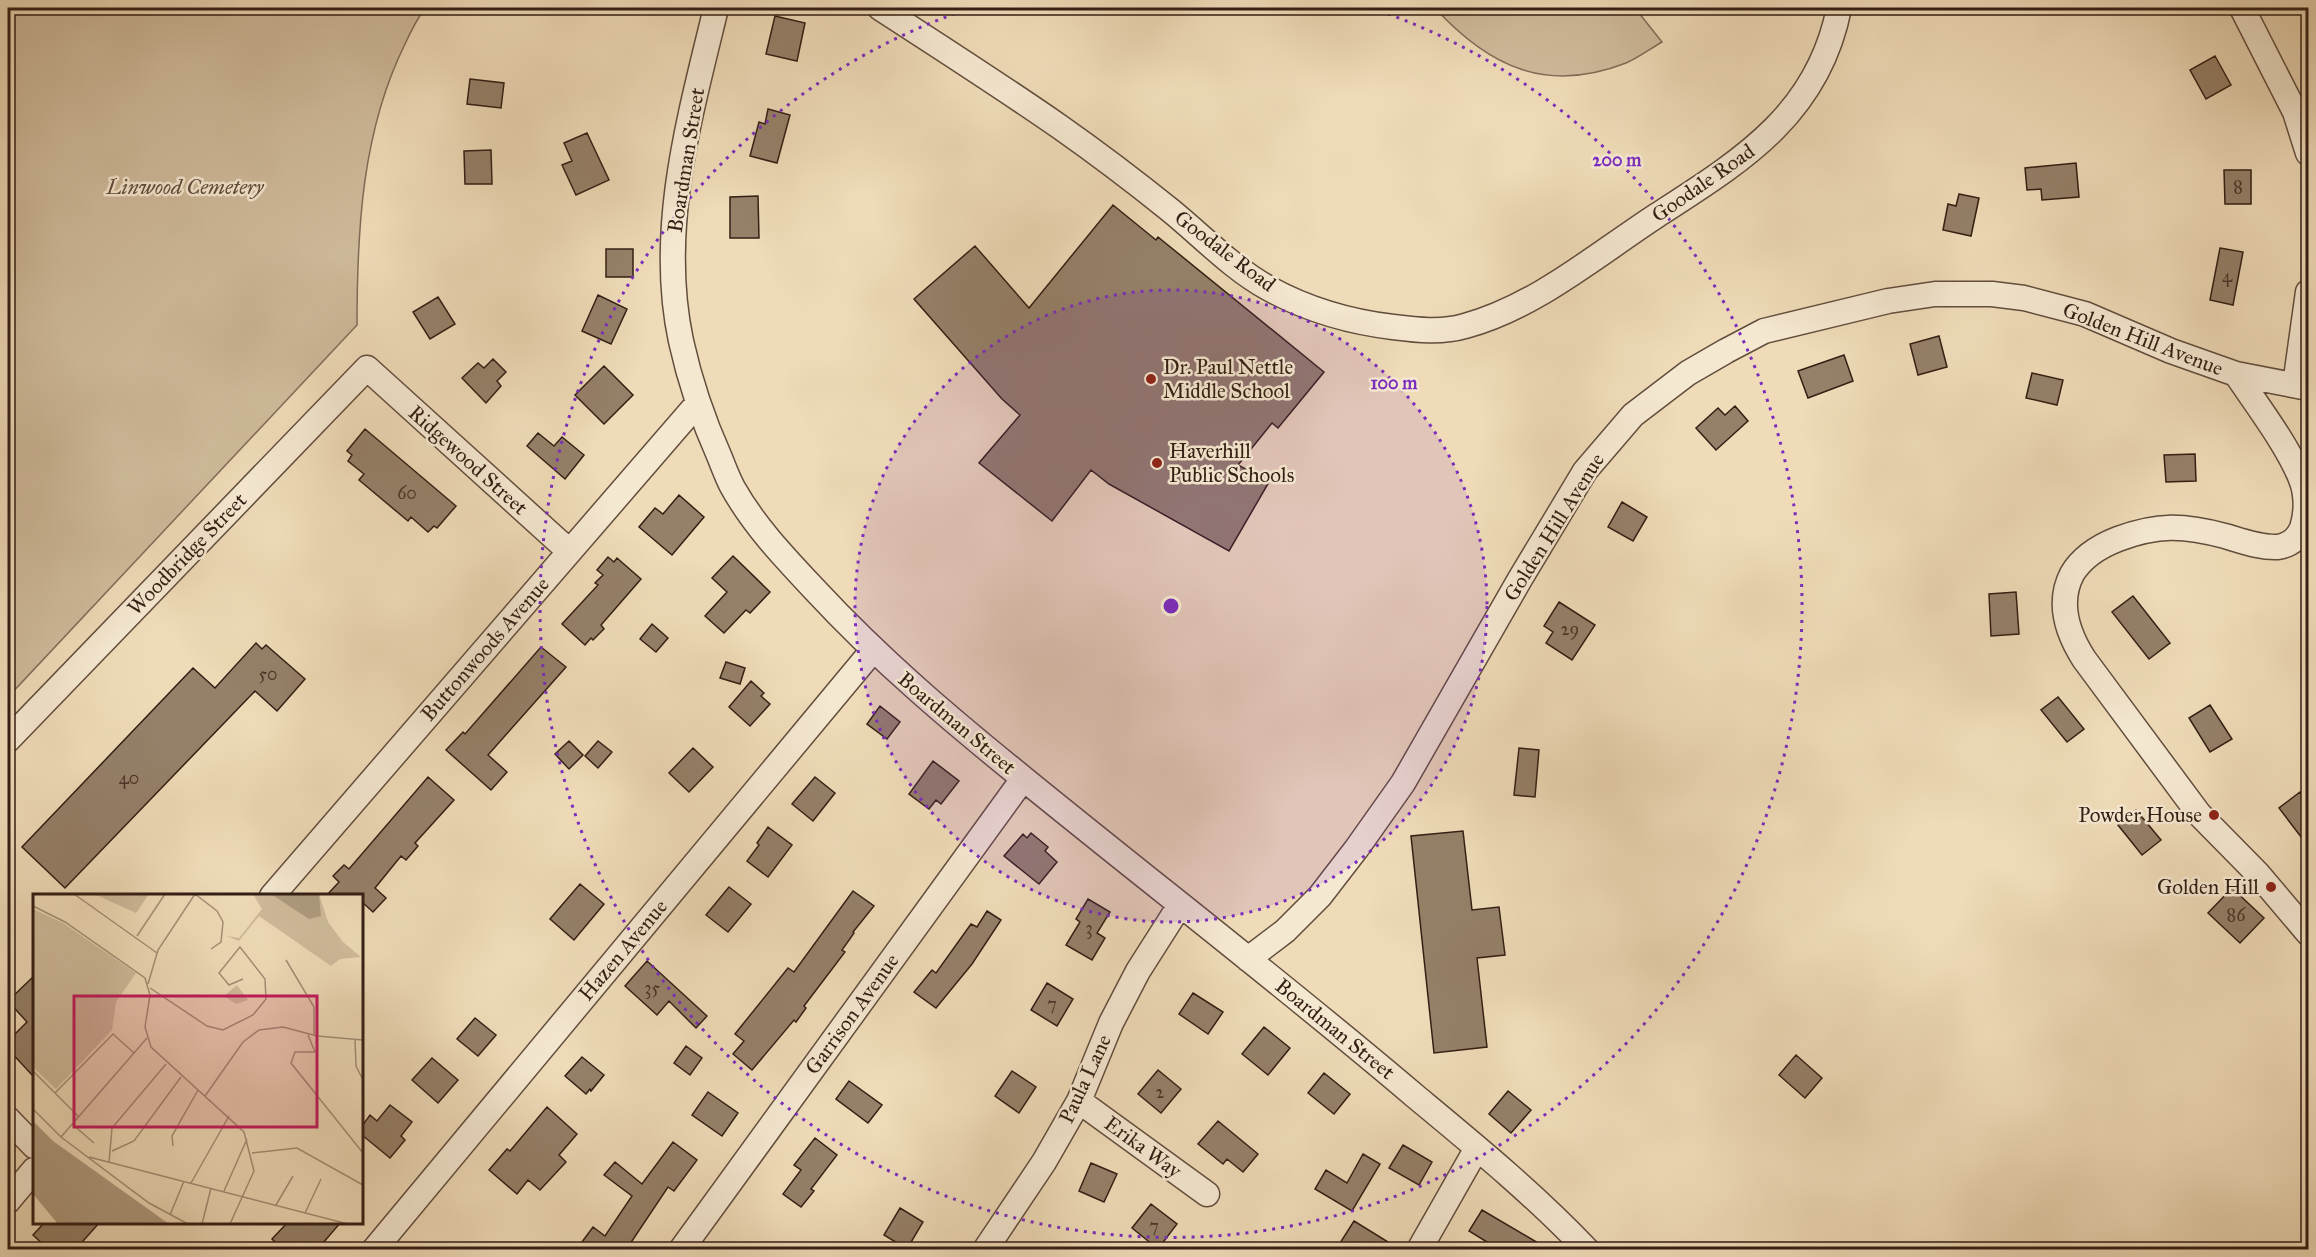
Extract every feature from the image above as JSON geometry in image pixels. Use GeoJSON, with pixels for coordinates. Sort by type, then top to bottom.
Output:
{"type":"FeatureCollection","features":[{"type":"Feature","properties":{"kind":"street","name":"Boardman Street"},"geometry":{"type":"LineString","coordinates":[[716,8],[679,172],[672,255],[680,337],[698,403],[733,488],[745,506],[776,549],[873,650],[949,718],[1322,1017],[1477,1148],[1587,1250]]}},
{"type":"Feature","properties":{"kind":"street","name":"Goodale Road"},"geometry":{"type":"LineString","coordinates":[[880,8],[1060,127],[1268,288],[1315,308],[1362,323],[1426,331],[1463,327],[1535,298],[1604,250],[1704,186],[1757,146],[1788,117],[1815,76],[1834,32],[1839,8]]}},
{"type":"Feature","properties":{"kind":"street"},"geometry":{"type":"LineString","coordinates":[[2242,8],[2295,112],[2308,153]]}},
{"type":"Feature","properties":{"kind":"street"},"geometry":{"type":"LineString","coordinates":[[2302,386],[2308,292]]}},
{"type":"Feature","properties":{"kind":"street","name":"Golden Hill Avenue"},"geometry":{"type":"LineString","coordinates":[[1248,959],[1285,931],[1320,896],[1358,848],[1403,783],[1520,579],[1586,471],[1633,416],[1688,373],[1764,331],[1888,301],[1935,294],[1992,294],[2024,298],[2085,314],[2171,351],[2236,374],[2302,386]]}},
{"type":"Feature","properties":{"kind":"street","name":"Ridgewood Street"},"geometry":{"type":"LineString","coordinates":[[367,368],[569,551]]}},
{"type":"Feature","properties":{"kind":"street","name":"Woodbridge Street"},"geometry":{"type":"LineString","coordinates":[[8,740],[367,368]]}},
{"type":"Feature","properties":{"kind":"street"},"geometry":{"type":"LineString","coordinates":[[2236,374],[2279,439],[2301,480],[2306,514],[2300,534],[2291,543],[2280,547],[2267,547],[2197,530],[2157,527],[2135,532],[2090,554],[2077,566],[2069,580],[2064,607],[2073,642],[2084,659],[2199,814],[2258,874],[2308,933]]}},
{"type":"Feature","properties":{"kind":"street","name":"Buttonwoods Avenue"},"geometry":{"type":"LineString","coordinates":[[274,894],[698,403]]}},
{"type":"Feature","properties":{"kind":"street","name":"Hazen Avenue"},"geometry":{"type":"LineString","coordinates":[[374,1250],[873,650]]}},
{"type":"Feature","properties":{"kind":"street","name":"Garrison Avenue"},"geometry":{"type":"LineString","coordinates":[[681,1250],[1023,778]]}},
{"type":"Feature","properties":{"kind":"street","name":"Paula Lane"},"geometry":{"type":"LineString","coordinates":[[985,1250],[1044,1162],[1079,1101],[1111,1023],[1138,971],[1180,905]]}},
{"type":"Feature","properties":{"kind":"street","name":"Erika Way"},"geometry":{"type":"LineString","coordinates":[[1079,1101],[1207,1194]]}},
{"type":"Feature","properties":{"kind":"street"},"geometry":{"type":"LineString","coordinates":[[8,1119],[33,1145]]}},
{"type":"Feature","properties":{"kind":"street"},"geometry":{"type":"LineString","coordinates":[[1419,1250],[1477,1148]]}},
{"type":"Feature","properties":{"kind":"street"},"geometry":{"type":"LineString","coordinates":[[8,1201],[33,1171]]}},
{"type":"Feature","properties":{"kind":"green space","name":"Linwood Cemetery"},"geometry":{"type":"Polygon","coordinates":[[[8,8],[425,8],[410,34],[391,77],[379,111],[371,146],[358,253],[357,325],[8,697],[8,8]]]}},
{"type":"Feature","properties":{"kind":"green space"},"geometry":{"type":"Polygon","coordinates":[[[1435,8],[1635,8],[1662,42],[1626,63],[1597,72],[1570,76],[1545,75],[1498,60],[1455,29],[1435,8]]]}},
{"type":"Feature","properties":{"kind":"building"},"geometry":{"type":"Polygon","coordinates":[[[775,16],[805,23],[797,61],[766,54],[775,16]]]}},
{"type":"Feature","properties":{"kind":"building"},"geometry":{"type":"Polygon","coordinates":[[[2215,56],[2231,85],[2206,99],[2190,70],[2215,56]]]}},
{"type":"Feature","properties":{"kind":"building"},"geometry":{"type":"Polygon","coordinates":[[[470,79],[504,83],[501,108],[467,104],[470,79]]]}},
{"type":"Feature","properties":{"kind":"building"},"geometry":{"type":"Polygon","coordinates":[[[768,109],[790,115],[777,163],[750,156],[759,122],[765,124],[768,109]]]}},
{"type":"Feature","properties":{"kind":"building"},"geometry":{"type":"Polygon","coordinates":[[[587,133],[609,180],[576,195],[562,165],[572,161],[564,143],[587,133]]]}},
{"type":"Feature","properties":{"kind":"building"},"geometry":{"type":"Polygon","coordinates":[[[491,150],[492,184],[465,184],[464,151],[491,150]]]}},
{"type":"Feature","properties":{"kind":"building"},"geometry":{"type":"Polygon","coordinates":[[[2076,163],[2079,197],[2042,200],[2041,189],[2027,190],[2025,168],[2076,163]]]}},
{"type":"Feature","properties":{"kind":"building"},"geometry":{"type":"Polygon","coordinates":[[[2224,170],[2251,170],[2251,204],[2225,204],[2224,170]]]}},
{"type":"Feature","properties":{"kind":"building"},"geometry":{"type":"Polygon","coordinates":[[[1959,194],[1979,198],[1971,236],[1943,230],[1948,204],[1956,206],[1959,194]]]}},
{"type":"Feature","properties":{"kind":"building"},"geometry":{"type":"Polygon","coordinates":[[[758,196],[759,238],[730,238],[730,197],[758,196]]]}},
{"type":"Feature","properties":{"kind":"building","name":"Dr. Paul Nettle Middle School"},"geometry":{"type":"Polygon","coordinates":[[[1113,205],[1156,240],[1158,237],[1324,372],[1278,428],[1272,423],[1238,465],[1269,482],[1229,551],[1109,484],[1091,470],[1052,521],[979,463],[1020,415],[1002,399],[914,299],[975,246],[1029,308],[1113,205]]]}},
{"type":"Feature","properties":{"kind":"building"},"geometry":{"type":"Polygon","coordinates":[[[2220,248],[2243,252],[2233,305],[2210,300],[2220,248]]]}},
{"type":"Feature","properties":{"kind":"building"},"geometry":{"type":"Polygon","coordinates":[[[606,249],[633,249],[633,277],[606,277],[606,249]]]}},
{"type":"Feature","properties":{"kind":"building"},"geometry":{"type":"Polygon","coordinates":[[[598,295],[627,309],[611,344],[582,331],[598,295]]]}},
{"type":"Feature","properties":{"kind":"building"},"geometry":{"type":"Polygon","coordinates":[[[438,297],[455,324],[430,339],[413,312],[438,297]]]}},
{"type":"Feature","properties":{"kind":"building"},"geometry":{"type":"Polygon","coordinates":[[[1939,336],[1947,367],[1918,375],[1910,344],[1939,336]]]}},
{"type":"Feature","properties":{"kind":"building"},"geometry":{"type":"Polygon","coordinates":[[[1844,355],[1853,381],[1808,398],[1798,371],[1844,355]]]}},
{"type":"Feature","properties":{"kind":"building"},"geometry":{"type":"Polygon","coordinates":[[[493,359],[506,372],[497,381],[501,386],[486,403],[462,378],[478,363],[484,368],[493,359]]]}},
{"type":"Feature","properties":{"kind":"building"},"geometry":{"type":"Polygon","coordinates":[[[604,366],[633,395],[604,424],[575,395],[604,366]]]}},
{"type":"Feature","properties":{"kind":"building"},"geometry":{"type":"Polygon","coordinates":[[[2032,373],[2063,380],[2057,405],[2026,398],[2032,373]]]}},
{"type":"Feature","properties":{"kind":"building"},"geometry":{"type":"Polygon","coordinates":[[[1735,406],[1748,421],[1716,450],[1696,428],[1718,408],[1725,415],[1735,406]]]}},
{"type":"Feature","properties":{"kind":"building"},"geometry":{"type":"Polygon","coordinates":[[[365,429],[456,506],[437,528],[434,526],[428,532],[411,517],[408,521],[359,480],[364,474],[348,461],[352,455],[347,451],[365,429]]]}},
{"type":"Feature","properties":{"kind":"building"},"geometry":{"type":"Polygon","coordinates":[[[538,433],[554,446],[562,437],[584,455],[565,479],[527,446],[538,433]]]}},
{"type":"Feature","properties":{"kind":"building"},"geometry":{"type":"Polygon","coordinates":[[[2195,454],[2196,481],[2166,482],[2164,455],[2195,454]]]}},
{"type":"Feature","properties":{"kind":"building"},"geometry":{"type":"Polygon","coordinates":[[[679,495],[704,517],[672,555],[639,527],[655,508],[663,514],[679,495]]]}},
{"type":"Feature","properties":{"kind":"building"},"geometry":{"type":"Polygon","coordinates":[[[1622,502],[1647,517],[1633,541],[1608,527],[1622,502]]]}},
{"type":"Feature","properties":{"kind":"building"},"geometry":{"type":"Polygon","coordinates":[[[733,556],[770,592],[750,613],[746,610],[724,633],[705,616],[727,592],[712,578],[733,556]]]}},
{"type":"Feature","properties":{"kind":"building"},"geometry":{"type":"Polygon","coordinates":[[[608,557],[614,562],[617,558],[641,579],[601,625],[604,629],[585,645],[562,624],[598,585],[595,583],[603,575],[597,570],[608,557]]]}},
{"type":"Feature","properties":{"kind":"building"},"geometry":{"type":"Polygon","coordinates":[[[2016,592],[2019,634],[1991,636],[1989,594],[2016,592]]]}},
{"type":"Feature","properties":{"kind":"building"},"geometry":{"type":"Polygon","coordinates":[[[2133,596],[2170,643],[2149,659],[2112,612],[2133,596]]]}},
{"type":"Feature","properties":{"kind":"building"},"geometry":{"type":"Polygon","coordinates":[[[1559,602],[1595,625],[1572,660],[1546,643],[1553,632],[1544,626],[1559,602]]]}},
{"type":"Feature","properties":{"kind":"building"},"geometry":{"type":"Polygon","coordinates":[[[652,624],[668,638],[656,652],[640,639],[652,624]]]}},
{"type":"Feature","properties":{"kind":"building"},"geometry":{"type":"Polygon","coordinates":[[[256,643],[262,649],[266,645],[305,679],[277,711],[255,691],[65,888],[22,847],[193,668],[215,688],[256,643]]]}},
{"type":"Feature","properties":{"kind":"building"},"geometry":{"type":"Polygon","coordinates":[[[541,647],[566,667],[488,755],[507,772],[491,790],[446,750],[463,732],[465,734],[541,647]]]}},
{"type":"Feature","properties":{"kind":"building"},"geometry":{"type":"Polygon","coordinates":[[[726,662],[745,668],[740,684],[720,678],[726,662]]]}},
{"type":"Feature","properties":{"kind":"building"},"geometry":{"type":"Polygon","coordinates":[[[751,681],[764,693],[761,696],[770,704],[750,726],[729,707],[751,681]]]}},
{"type":"Feature","properties":{"kind":"building"},"geometry":{"type":"Polygon","coordinates":[[[2058,697],[2084,729],[2067,742],[2041,710],[2058,697]]]}},
{"type":"Feature","properties":{"kind":"building"},"geometry":{"type":"Polygon","coordinates":[[[2210,705],[2232,739],[2210,752],[2189,718],[2210,705]]]}},
{"type":"Feature","properties":{"kind":"building"},"geometry":{"type":"Polygon","coordinates":[[[880,706],[900,722],[887,739],[867,724],[880,706]]]}},
{"type":"Feature","properties":{"kind":"building"},"geometry":{"type":"Polygon","coordinates":[[[569,741],[583,755],[569,769],[555,754],[569,741]]]}},
{"type":"Feature","properties":{"kind":"building"},"geometry":{"type":"Polygon","coordinates":[[[598,741],[612,752],[598,768],[585,756],[598,741]]]}},
{"type":"Feature","properties":{"kind":"building"},"geometry":{"type":"Polygon","coordinates":[[[693,748],[713,767],[689,792],[669,773],[693,748]]]}},
{"type":"Feature","properties":{"kind":"building"},"geometry":{"type":"Polygon","coordinates":[[[1519,748],[1539,750],[1535,797],[1514,795],[1519,748]]]}},
{"type":"Feature","properties":{"kind":"building"},"geometry":{"type":"Polygon","coordinates":[[[933,761],[959,781],[941,804],[936,800],[929,809],[909,794],[933,761]]]}},
{"type":"Feature","properties":{"kind":"building"},"geometry":{"type":"Polygon","coordinates":[[[428,777],[454,800],[415,843],[418,846],[406,860],[401,856],[375,888],[386,898],[373,912],[363,903],[363,894],[328,894],[339,882],[333,876],[344,865],[349,869],[428,777]]]}},
{"type":"Feature","properties":{"kind":"building"},"geometry":{"type":"Polygon","coordinates":[[[815,777],[835,793],[813,821],[792,804],[815,777]]]}},
{"type":"Feature","properties":{"kind":"building"},"geometry":{"type":"Polygon","coordinates":[[[2300,792],[2308,803],[2308,846],[2279,808],[2300,792]]]}},
{"type":"Feature","properties":{"kind":"building"},"geometry":{"type":"Polygon","coordinates":[[[2136,810],[2161,840],[2142,855],[2118,825],[2136,810]]]}},
{"type":"Feature","properties":{"kind":"building"},"geometry":{"type":"Polygon","coordinates":[[[768,827],[792,845],[768,877],[747,861],[759,845],[757,843],[768,827]]]}},
{"type":"Feature","properties":{"kind":"building"},"geometry":{"type":"Polygon","coordinates":[[[1463,831],[1472,910],[1499,907],[1505,955],[1477,958],[1487,1047],[1434,1053],[1411,836],[1463,831]]]}},
{"type":"Feature","properties":{"kind":"building"},"geometry":{"type":"Polygon","coordinates":[[[1031,833],[1048,847],[1045,851],[1057,862],[1039,884],[1004,856],[1023,834],[1027,838],[1031,833]]]}},
{"type":"Feature","properties":{"kind":"building"},"geometry":{"type":"Polygon","coordinates":[[[580,884],[604,904],[574,940],[550,919],[580,884]]]}},
{"type":"Feature","properties":{"kind":"building"},"geometry":{"type":"Polygon","coordinates":[[[729,887],[751,904],[728,932],[706,915],[729,887]]]}},
{"type":"Feature","properties":{"kind":"building"},"geometry":{"type":"Polygon","coordinates":[[[2232,888],[2264,918],[2240,943],[2208,913],[2232,888]]]}},
{"type":"Feature","properties":{"kind":"building"},"geometry":{"type":"Polygon","coordinates":[[[853,891],[874,906],[853,932],[842,950],[845,952],[804,1006],[806,1008],[796,1022],[794,1020],[752,1070],[733,1054],[744,1041],[735,1034],[788,968],[794,972],[853,891]]]}},
{"type":"Feature","properties":{"kind":"building"},"geometry":{"type":"Polygon","coordinates":[[[1088,899],[1110,912],[1097,933],[1105,938],[1092,960],[1066,945],[1080,922],[1076,919],[1088,899]]]}},
{"type":"Feature","properties":{"kind":"building"},"geometry":{"type":"Polygon","coordinates":[[[987,911],[1001,920],[972,964],[936,1008],[914,992],[932,970],[936,973],[971,924],[977,927],[987,911]]]}},
{"type":"Feature","properties":{"kind":"building"},"geometry":{"type":"Polygon","coordinates":[[[647,961],[707,1016],[696,1028],[669,1001],[657,1015],[625,986],[647,961]]]}},
{"type":"Feature","properties":{"kind":"building"},"geometry":{"type":"Polygon","coordinates":[[[33,977],[33,1076],[8,1049],[8,1041],[27,1022],[8,1001],[33,977]]]}},
{"type":"Feature","properties":{"kind":"building"},"geometry":{"type":"Polygon","coordinates":[[[1047,983],[1073,999],[1057,1026],[1031,1010],[1047,983]]]}},
{"type":"Feature","properties":{"kind":"building"},"geometry":{"type":"Polygon","coordinates":[[[1193,993],[1223,1012],[1208,1034],[1179,1014],[1193,993]]]}},
{"type":"Feature","properties":{"kind":"building"},"geometry":{"type":"Polygon","coordinates":[[[475,1018],[496,1035],[478,1056],[457,1039],[475,1018]]]}},
{"type":"Feature","properties":{"kind":"building"},"geometry":{"type":"Polygon","coordinates":[[[1264,1027],[1290,1048],[1268,1075],[1242,1054],[1264,1027]]]}},
{"type":"Feature","properties":{"kind":"building"},"geometry":{"type":"Polygon","coordinates":[[[686,1046],[702,1058],[690,1075],[674,1063],[686,1046]]]}},
{"type":"Feature","properties":{"kind":"building"},"geometry":{"type":"Polygon","coordinates":[[[1796,1055],[1822,1078],[1805,1098],[1779,1075],[1796,1055]]]}},
{"type":"Feature","properties":{"kind":"building"},"geometry":{"type":"Polygon","coordinates":[[[582,1057],[604,1075],[586,1094],[565,1076],[582,1057]]]}},
{"type":"Feature","properties":{"kind":"building"},"geometry":{"type":"Polygon","coordinates":[[[432,1058],[458,1080],[438,1103],[412,1080],[432,1058]]]}},
{"type":"Feature","properties":{"kind":"building"},"geometry":{"type":"Polygon","coordinates":[[[1158,1070],[1181,1089],[1161,1113],[1138,1094],[1158,1070]]]}},
{"type":"Feature","properties":{"kind":"building"},"geometry":{"type":"Polygon","coordinates":[[[1012,1071],[1036,1087],[1019,1113],[995,1096],[1012,1071]]]}},
{"type":"Feature","properties":{"kind":"building"},"geometry":{"type":"Polygon","coordinates":[[[1324,1073],[1350,1094],[1334,1114],[1308,1093],[1324,1073]]]}},
{"type":"Feature","properties":{"kind":"building"},"geometry":{"type":"Polygon","coordinates":[[[849,1081],[882,1105],[868,1123],[836,1099],[849,1081]]]}},
{"type":"Feature","properties":{"kind":"building"},"geometry":{"type":"Polygon","coordinates":[[[1508,1091],[1531,1110],[1511,1133],[1489,1114],[1508,1091]]]}},
{"type":"Feature","properties":{"kind":"building"},"geometry":{"type":"Polygon","coordinates":[[[708,1092],[738,1113],[722,1136],[692,1115],[708,1092]]]}},
{"type":"Feature","properties":{"kind":"building"},"geometry":{"type":"Polygon","coordinates":[[[390,1105],[412,1122],[401,1136],[405,1140],[390,1158],[363,1136],[363,1125],[370,1115],[377,1121],[390,1105]]]}},
{"type":"Feature","properties":{"kind":"building"},"geometry":{"type":"Polygon","coordinates":[[[547,1107],[577,1134],[559,1155],[566,1162],[540,1190],[528,1180],[517,1194],[489,1170],[507,1149],[510,1151],[547,1107]]]}},
{"type":"Feature","properties":{"kind":"building"},"geometry":{"type":"Polygon","coordinates":[[[1218,1121],[1258,1154],[1243,1172],[1227,1159],[1223,1164],[1198,1144],[1218,1121]]]}},
{"type":"Feature","properties":{"kind":"building"},"geometry":{"type":"Polygon","coordinates":[[[815,1138],[837,1155],[811,1189],[814,1191],[801,1207],[783,1194],[801,1170],[794,1165],[815,1138]]]}},
{"type":"Feature","properties":{"kind":"building"},"geometry":{"type":"Polygon","coordinates":[[[673,1142],[697,1160],[674,1191],[668,1187],[626,1250],[576,1250],[593,1227],[605,1236],[632,1196],[604,1175],[615,1162],[642,1184],[673,1142]]]}},
{"type":"Feature","properties":{"kind":"building"},"geometry":{"type":"Polygon","coordinates":[[[1403,1145],[1432,1162],[1419,1185],[1389,1168],[1403,1145]]]}},
{"type":"Feature","properties":{"kind":"building"},"geometry":{"type":"Polygon","coordinates":[[[1363,1154],[1380,1164],[1352,1211],[1315,1189],[1326,1170],[1347,1183],[1363,1154]]]}},
{"type":"Feature","properties":{"kind":"building"},"geometry":{"type":"Polygon","coordinates":[[[1091,1163],[1117,1174],[1104,1202],[1079,1191],[1091,1163]]]}},
{"type":"Feature","properties":{"kind":"building"},"geometry":{"type":"Polygon","coordinates":[[[1151,1204],[1177,1224],[1158,1249],[1132,1228],[1151,1204]]]}},
{"type":"Feature","properties":{"kind":"building"},"geometry":{"type":"Polygon","coordinates":[[[900,1208],[923,1222],[907,1249],[884,1235],[900,1208]]]}},
{"type":"Feature","properties":{"kind":"building"},"geometry":{"type":"Polygon","coordinates":[[[1482,1210],[1550,1250],[1500,1250],[1469,1231],[1482,1210]]]}},
{"type":"Feature","properties":{"kind":"building"},"geometry":{"type":"Polygon","coordinates":[[[1354,1221],[1401,1250],[1351,1250],[1340,1243],[1354,1221]]]}},
{"type":"Feature","properties":{"kind":"building"},"geometry":{"type":"Polygon","coordinates":[[[43,1224],[98,1224],[75,1250],[49,1250],[33,1235],[43,1224]]]}},
{"type":"Feature","properties":{"kind":"building"},"geometry":{"type":"Polygon","coordinates":[[[286,1224],[339,1224],[317,1250],[283,1250],[272,1239],[286,1224]]]}},
{"type":"Feature","properties":{"kind":"place","name":"Dr. Paul Nettle Middle School"},"geometry":{"type":"Point","coordinates":[1151,379]}},
{"type":"Feature","properties":{"kind":"place","name":"Haverhill Public Schools"},"geometry":{"type":"Point","coordinates":[1157,463]}},
{"type":"Feature","properties":{"kind":"place","name":"Powder House"},"geometry":{"type":"Point","coordinates":[2214,815]}},
{"type":"Feature","properties":{"kind":"place","name":"Golden Hill"},"geometry":{"type":"Point","coordinates":[2271,887]}}]}
